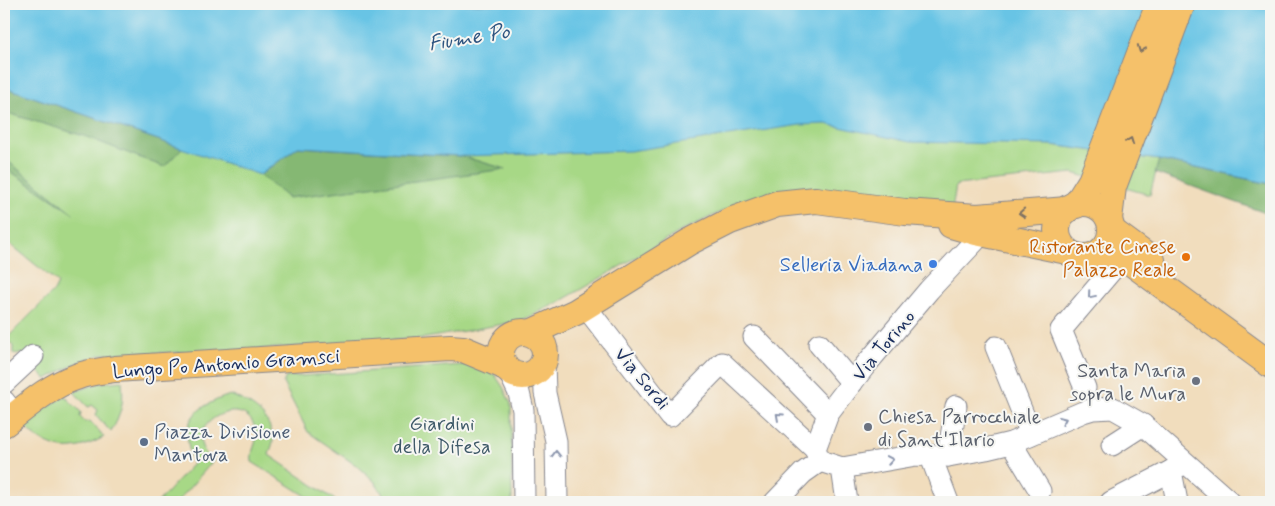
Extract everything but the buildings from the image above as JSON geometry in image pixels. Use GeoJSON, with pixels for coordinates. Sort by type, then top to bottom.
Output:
{"type":"FeatureCollection","features":[{"type":"Feature","properties":{"kind":"main road"},"geometry":{"type":"LineString","coordinates":[[1159,4],[1102,184],[1111,239],[1271,343]]}},
{"type":"Feature","properties":{"kind":"main road"},"geometry":{"type":"LineString","coordinates":[[1067,251],[1061,244],[1058,235],[1061,217],[1071,207],[1102,184],[1182,4]]}},
{"type":"Feature","properties":{"kind":"main road"},"geometry":{"type":"LineString","coordinates":[[530,334],[581,309],[689,242],[730,221],[777,204],[816,200],[905,212],[977,217],[1071,207],[1083,203],[1098,207],[1111,239],[1271,365]]}},
{"type":"Feature","properties":{"kind":"main road"},"geometry":{"type":"LineString","coordinates":[[905,212],[976,232],[1067,251],[1084,257],[1093,256],[1111,239]]}},
{"type":"Feature","properties":{"kind":"main road"},"geometry":{"type":"LineString","coordinates":[[544,359],[542,342],[530,334],[516,333],[505,340],[500,353],[510,377],[529,376],[540,368],[544,359],[581,309]]}},
{"type":"Feature","properties":{"kind":"main road","name":"Lungo Po Antonio Gramsci"},"geometry":{"type":"LineString","coordinates":[[8,413],[77,376],[115,369],[426,349],[462,349],[505,340]]}},
{"type":"Feature","properties":{"kind":"main road","name":"Lungo Po Antonio Gramsci"},"geometry":{"type":"LineString","coordinates":[[462,349],[510,377]]}},
{"type":"Feature","properties":{"kind":"street"},"geometry":{"type":"LineString","coordinates":[[1111,239],[1061,330],[1090,399],[1144,425],[1178,467],[1230,502]]}},
{"type":"Feature","properties":{"kind":"street","name":"Via Torino"},"geometry":{"type":"LineString","coordinates":[[818,455],[828,414],[929,290],[975,241]]}},
{"type":"Feature","properties":{"kind":"street","name":"Via Sordi"},"geometry":{"type":"LineString","coordinates":[[581,309],[670,416],[722,363],[818,455]]}},
{"type":"Feature","properties":{"kind":"street"},"geometry":{"type":"LineString","coordinates":[[754,337],[828,414]]}},
{"type":"Feature","properties":{"kind":"street"},"geometry":{"type":"LineString","coordinates":[[819,344],[852,383]]}},
{"type":"Feature","properties":{"kind":"street"},"geometry":{"type":"LineString","coordinates":[[996,347],[1031,434]]}},
{"type":"Feature","properties":{"kind":"street"},"geometry":{"type":"LineString","coordinates":[[4,383],[33,356]]}},
{"type":"Feature","properties":{"kind":"street"},"geometry":{"type":"LineString","coordinates":[[544,359],[546,393],[556,441],[557,502]]}},
{"type":"Feature","properties":{"kind":"street"},"geometry":{"type":"LineString","coordinates":[[510,377],[523,410],[524,502]]}},
{"type":"Feature","properties":{"kind":"street"},"geometry":{"type":"LineString","coordinates":[[775,502],[804,473],[818,455],[842,468],[916,455],[939,456],[1011,443],[1031,434],[1090,399]]}},
{"type":"Feature","properties":{"kind":"street"},"geometry":{"type":"LineString","coordinates":[[948,502],[939,456],[956,406]]}},
{"type":"Feature","properties":{"kind":"street"},"geometry":{"type":"LineString","coordinates":[[1112,445],[1144,425]]}},
{"type":"Feature","properties":{"kind":"street"},"geometry":{"type":"LineString","coordinates":[[1011,443],[1040,490]]}},
{"type":"Feature","properties":{"kind":"street"},"geometry":{"type":"LineString","coordinates":[[1112,502],[1178,467]]}},
{"type":"Feature","properties":{"kind":"street"},"geometry":{"type":"LineString","coordinates":[[1177,502],[1178,467]]}},
{"type":"Feature","properties":{"kind":"street"},"geometry":{"type":"LineString","coordinates":[[842,468],[847,502]]}},
{"type":"Feature","properties":{"kind":"green space"},"geometry":{"type":"Polygon","coordinates":[[[4,4],[1159,160],[1150,195],[1073,173],[956,185],[952,210],[725,210],[683,230],[559,302],[520,321],[426,338],[232,351],[103,354],[79,362],[46,379],[20,353],[13,353],[13,346],[6,339],[54,291],[58,283],[4,239],[4,4]]]}},
{"type":"Feature","properties":{"kind":"green space"},"geometry":{"type":"Polygon","coordinates":[[[4,87],[182,148],[164,167],[84,136],[4,112],[4,87]]]}},
{"type":"Feature","properties":{"kind":"green space"},"geometry":{"type":"Polygon","coordinates":[[[298,147],[461,156],[506,169],[288,198],[260,175],[298,147]]]}},
{"type":"Feature","properties":{"kind":"green space"},"geometry":{"type":"Polygon","coordinates":[[[4,158],[74,214],[4,167],[4,158]]]}},
{"type":"Feature","properties":{"kind":"green space"},"geometry":{"type":"Polygon","coordinates":[[[1159,160],[1271,184],[1271,215],[1155,173],[1159,160]]]}},
{"type":"Feature","properties":{"kind":"green space","name":"Giardini della Difesa"},"geometry":{"type":"Polygon","coordinates":[[[476,364],[495,375],[511,404],[512,502],[388,502],[374,481],[360,468],[308,432],[283,383],[286,377],[476,364]]]}},
{"type":"Feature","properties":{"kind":"green space"},"geometry":{"type":"Polygon","coordinates":[[[122,381],[123,395],[121,407],[118,419],[111,432],[96,415],[98,410],[92,405],[87,406],[74,392],[100,383],[122,381]]]}},
{"type":"Feature","properties":{"kind":"green space"},"geometry":{"type":"Polygon","coordinates":[[[230,395],[252,406],[264,417],[273,440],[269,455],[338,502],[316,502],[252,462],[256,432],[251,420],[242,413],[231,412],[220,415],[210,421],[203,430],[201,441],[205,452],[214,460],[177,502],[158,502],[193,464],[188,438],[188,428],[191,419],[205,406],[230,395]]]}},
{"type":"Feature","properties":{"kind":"green space"},"geometry":{"type":"Polygon","coordinates":[[[65,396],[81,412],[80,417],[85,422],[90,421],[104,437],[81,447],[61,448],[42,441],[23,425],[65,396]]]}},
{"type":"Feature","properties":{"kind":"water","name":"Fiume Po"},"geometry":{"type":"Polygon","coordinates":[[[4,4],[1271,4],[1271,184],[1159,160],[1052,145],[910,142],[826,124],[800,125],[630,151],[461,156],[298,147],[260,175],[4,87],[4,4]]]}},
{"type":"Feature","properties":{"kind":"place","name":"Ristorante Cinese Palazzo Reale"},"geometry":{"type":"Point","coordinates":[1186,257]}},
{"type":"Feature","properties":{"kind":"place","name":"Selleria Viadana"},"geometry":{"type":"Point","coordinates":[933,264]}},
{"type":"Feature","properties":{"kind":"place","name":"Santa Maria sopra le Mura"},"geometry":{"type":"Point","coordinates":[1196,381]}},
{"type":"Feature","properties":{"kind":"place","name":"Chiesa Parrocchiale di Sant'Ilario"},"geometry":{"type":"Point","coordinates":[868,427]}},
{"type":"Feature","properties":{"kind":"place","name":"Piazza Divisione Mantova"},"geometry":{"type":"Point","coordinates":[144,442]}}]}
